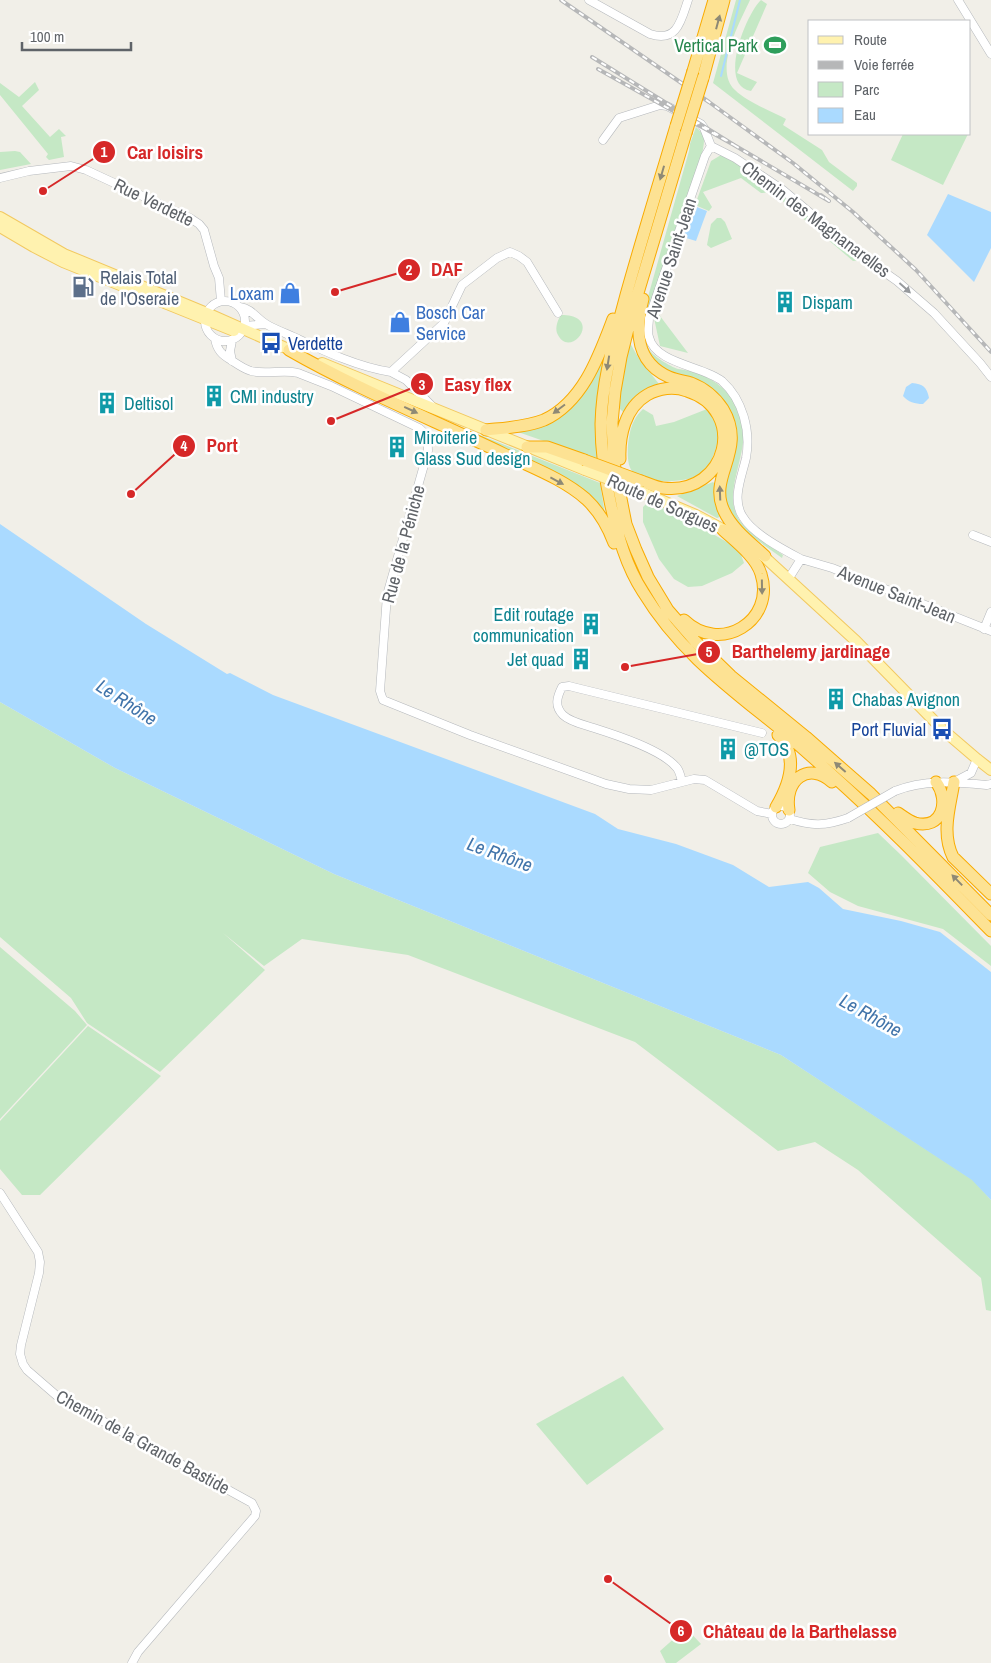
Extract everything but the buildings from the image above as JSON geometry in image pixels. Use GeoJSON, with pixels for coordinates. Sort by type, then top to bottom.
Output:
{"type":"FeatureCollection","features":[{"type":"Feature","properties":{"kind":"highway"},"geometry":{"type":"LineString","coordinates":[[707,24],[710,0]]}},
{"type":"Feature","properties":{"kind":"highway"},"geometry":{"type":"LineString","coordinates":[[714,0],[638,254],[607,371],[602,424],[604,461],[618,538],[640,587],[660,618],[681,643],[721,682],[784,732],[834,776],[919,858],[991,932]]}},
{"type":"Feature","properties":{"kind":"highway"},"geometry":{"type":"LineString","coordinates":[[724,0],[703,78],[632,313],[621,357],[615,390],[612,443],[625,520],[648,577],[668,610],[695,641],[731,676],[806,737],[871,794],[991,915]]}},
{"type":"Feature","properties":{"kind":"highway"},"geometry":{"type":"LineString","coordinates":[[657,231],[640,316],[638,339],[641,349],[654,368],[670,378],[690,383],[704,390],[722,408],[729,421],[732,442],[720,484],[719,497],[721,505],[729,519],[765,556]]}},
{"type":"Feature","properties":{"kind":"highway"},"geometry":{"type":"LineString","coordinates":[[486,430],[519,426],[545,419],[570,401],[582,386],[602,348],[638,254]]}},
{"type":"Feature","properties":{"kind":"highway"},"geometry":{"type":"LineString","coordinates":[[289,350],[324,370],[460,433],[557,480],[575,491],[586,499],[600,515],[613,540],[621,562],[640,597],[650,612],[660,618]]}},
{"type":"Feature","properties":{"kind":"highway"},"geometry":{"type":"LineString","coordinates":[[527,447],[547,447],[585,465],[641,487],[662,488],[689,485],[710,474],[719,461],[724,444],[723,427],[715,411],[696,394],[672,388],[659,389],[642,398],[626,420],[620,451],[625,499],[625,520],[634,532],[646,562],[663,592],[680,616],[693,628],[706,634],[724,635],[739,630],[753,618],[760,605],[763,587],[761,574],[753,560],[724,530]]}},
{"type":"Feature","properties":{"kind":"highway"},"geometry":{"type":"LineString","coordinates":[[721,682],[724,692],[779,736],[787,746],[790,754],[790,770],[783,795],[774,811]]}},
{"type":"Feature","properties":{"kind":"highway"},"geometry":{"type":"LineString","coordinates":[[789,814],[788,796],[793,783],[804,774],[819,774],[830,780],[919,858]]}},
{"type":"Feature","properties":{"kind":"highway"},"geometry":{"type":"LineString","coordinates":[[871,794],[910,821],[916,824],[929,823],[939,816],[944,805],[942,790],[936,782]]}},
{"type":"Feature","properties":{"kind":"highway"},"geometry":{"type":"LineString","coordinates":[[954,782],[946,832],[950,851],[991,894]]}},
{"type":"Feature","properties":{"kind":"main road"},"geometry":{"type":"LineString","coordinates":[[0,217],[64,254],[206,316]]}},
{"type":"Feature","properties":{"kind":"main road"},"geometry":{"type":"LineString","coordinates":[[0,227],[63,262],[244,330],[527,447]]}},
{"type":"Feature","properties":{"kind":"main road","name":"Route de Sorgues"},"geometry":{"type":"LineString","coordinates":[[641,487],[742,540],[765,556],[856,641],[942,729],[991,770]]}},
{"type":"Feature","properties":{"kind":"street"},"geometry":{"type":"LineString","coordinates":[[589,0],[658,37],[667,36],[675,31],[682,19],[688,0]]}},
{"type":"Feature","properties":{"kind":"street"},"geometry":{"type":"LineString","coordinates":[[958,0],[970,20]]}},
{"type":"Feature","properties":{"kind":"street"},"geometry":{"type":"LineString","coordinates":[[971,21],[991,54]]}},
{"type":"Feature","properties":{"kind":"street"},"geometry":{"type":"LineString","coordinates":[[604,140],[619,118],[660,105],[667,106],[700,124],[704,128],[711,146]]}},
{"type":"Feature","properties":{"kind":"street","name":"Chemin des Magnanarelles"},"geometry":{"type":"LineString","coordinates":[[711,146],[735,158],[783,190],[860,255],[898,281],[934,313],[991,377]]}},
{"type":"Feature","properties":{"kind":"street","name":"Avenue Saint-Jean"},"geometry":{"type":"LineString","coordinates":[[711,146],[704,156],[649,318],[649,338],[658,352],[721,380],[738,400],[747,427],[746,456],[739,488],[738,508],[743,517],[750,526],[780,549],[801,559],[840,571],[988,630]]}},
{"type":"Feature","properties":{"kind":"street","name":"Rue Verdette"},"geometry":{"type":"LineString","coordinates":[[0,178],[71,166],[86,170],[190,218],[204,230],[219,278],[221,301]]}},
{"type":"Feature","properties":{"kind":"street"},"geometry":{"type":"LineString","coordinates":[[391,372],[444,323],[462,286],[497,258],[510,252],[527,262],[558,313]]}},
{"type":"Feature","properties":{"kind":"street"},"geometry":{"type":"LineString","coordinates":[[232,361],[217,348],[215,340],[208,333],[205,327],[206,316],[213,305],[221,301],[235,303],[244,313],[244,330]]}},
{"type":"Feature","properties":{"kind":"street"},"geometry":{"type":"LineString","coordinates":[[240,307],[252,312],[265,324],[303,341],[372,368],[391,372],[406,380],[436,410]]}},
{"type":"Feature","properties":{"kind":"street"},"geometry":{"type":"LineString","coordinates":[[215,340],[232,341],[244,330],[265,324]]}},
{"type":"Feature","properties":{"kind":"street"},"geometry":{"type":"LineString","coordinates":[[232,341],[230,351],[232,361]]}},
{"type":"Feature","properties":{"kind":"street","name":"Rue de la Péniche"},"geometry":{"type":"LineString","coordinates":[[232,361],[252,371],[298,372],[373,405],[419,428],[425,433],[428,440],[428,450],[386,595],[380,691],[383,700],[470,735],[606,784],[629,789],[651,790],[682,782]]}},
{"type":"Feature","properties":{"kind":"street"},"geometry":{"type":"LineString","coordinates":[[973,535],[991,542]]}},
{"type":"Feature","properties":{"kind":"street"},"geometry":{"type":"LineString","coordinates":[[789,578],[801,559]]}},
{"type":"Feature","properties":{"kind":"street"},"geometry":{"type":"LineString","coordinates":[[988,630],[991,612]]}},
{"type":"Feature","properties":{"kind":"street"},"geometry":{"type":"LineString","coordinates":[[762,733],[581,688],[562,687],[557,696],[556,705],[563,716],[579,724],[626,739],[668,760],[678,769],[682,782],[694,779],[705,780],[758,811],[774,811],[783,806],[789,814],[804,824],[834,823],[848,818],[894,791],[918,783],[954,782],[987,786]]}},
{"type":"Feature","properties":{"kind":"street"},"geometry":{"type":"LineString","coordinates":[[954,782],[971,773],[977,759]]}},
{"type":"Feature","properties":{"kind":"street"},"geometry":{"type":"LineString","coordinates":[[971,773],[987,786]]}},
{"type":"Feature","properties":{"kind":"street"},"geometry":{"type":"LineString","coordinates":[[774,811],[773,821],[779,824],[786,824],[789,814]]}},
{"type":"Feature","properties":{"kind":"street","name":"Chemin de la Grande Bastide"},"geometry":{"type":"LineString","coordinates":[[0,1193],[38,1252],[40,1262],[21,1345],[20,1354],[27,1370],[57,1396],[255,1506],[255,1516],[138,1652],[132,1663]]}},
{"type":"Feature","properties":{"kind":"green space"},"geometry":{"type":"Polygon","coordinates":[[[736,0],[750,0],[730,46],[727,59],[729,81],[740,94],[786,119],[783,125],[822,150],[829,162],[857,183],[853,191],[713,83],[736,0]]]}},
{"type":"Feature","properties":{"kind":"green space"},"geometry":{"type":"Polygon","coordinates":[[[761,0],[767,4],[737,73],[757,82],[751,91],[741,86],[736,77],[735,64],[742,34],[748,19],[761,0]]]}},
{"type":"Feature","properties":{"kind":"green space"},"geometry":{"type":"Polygon","coordinates":[[[35,82],[39,90],[22,106],[50,137],[59,129],[66,136],[61,137],[64,157],[49,160],[46,157],[48,154],[0,95],[0,83],[19,97],[35,82]]]}},
{"type":"Feature","properties":{"kind":"green space"},"geometry":{"type":"Polygon","coordinates":[[[696,127],[704,135],[702,154],[648,311],[645,323],[646,341],[650,351],[661,360],[678,369],[691,371],[707,377],[726,391],[735,402],[743,422],[744,436],[733,491],[733,504],[740,522],[783,555],[782,558],[743,530],[732,519],[722,496],[736,439],[674,375],[654,363],[643,343],[644,311],[696,127]]]}},
{"type":"Feature","properties":{"kind":"green space"},"geometry":{"type":"Polygon","coordinates":[[[903,135],[968,135],[943,185],[891,160],[903,135]]]}},
{"type":"Feature","properties":{"kind":"green space"},"geometry":{"type":"Polygon","coordinates":[[[0,152],[20,152],[31,164],[0,170],[0,152]]]}},
{"type":"Feature","properties":{"kind":"green space"},"geometry":{"type":"Polygon","coordinates":[[[721,155],[777,190],[863,260],[853,261],[772,192],[761,193],[741,178],[703,192],[712,207],[709,211],[695,205],[711,161],[721,155]]]}},
{"type":"Feature","properties":{"kind":"green space"},"geometry":{"type":"Polygon","coordinates":[[[717,218],[721,218],[725,222],[732,239],[711,248],[707,245],[711,224],[717,218]]]}},
{"type":"Feature","properties":{"kind":"green space"},"geometry":{"type":"Polygon","coordinates":[[[657,312],[688,353],[660,346],[654,318],[657,312]]]}},
{"type":"Feature","properties":{"kind":"green space"},"geometry":{"type":"Polygon","coordinates":[[[561,315],[574,317],[581,322],[583,328],[575,340],[569,342],[562,341],[557,333],[557,324],[561,315]]]}},
{"type":"Feature","properties":{"kind":"green space"},"geometry":{"type":"Polygon","coordinates":[[[630,343],[638,357],[659,384],[637,396],[623,412],[619,408],[620,391],[623,367],[630,343]]]}},
{"type":"Feature","properties":{"kind":"green space"},"geometry":{"type":"Polygon","coordinates":[[[601,357],[604,358],[597,409],[598,460],[518,432],[548,421],[601,357]]]}},
{"type":"Feature","properties":{"kind":"green space"},"geometry":{"type":"Polygon","coordinates":[[[643,409],[653,415],[656,426],[674,422],[707,409],[716,424],[718,440],[710,464],[705,471],[690,478],[669,481],[648,479],[633,472],[630,468],[628,455],[629,439],[635,419],[643,409]]]}},
{"type":"Feature","properties":{"kind":"green space"},"geometry":{"type":"Polygon","coordinates":[[[437,418],[600,483],[605,514],[597,503],[437,418]]]}},
{"type":"Feature","properties":{"kind":"green space"},"geometry":{"type":"Polygon","coordinates":[[[713,482],[715,484],[714,499],[720,517],[717,518],[677,496],[713,482]]]}},
{"type":"Feature","properties":{"kind":"green space"},"geometry":{"type":"Polygon","coordinates":[[[650,500],[666,507],[739,549],[744,563],[732,573],[702,586],[688,587],[674,579],[659,559],[643,522],[643,507],[650,500]]]}},
{"type":"Feature","properties":{"kind":"green space"},"geometry":{"type":"Polygon","coordinates":[[[0,702],[115,768],[334,874],[781,1055],[973,1180],[991,1200],[991,1311],[986,1310],[981,1278],[858,1170],[815,1142],[778,1151],[635,1042],[408,955],[302,939],[264,966],[223,933],[265,970],[160,1072],[87,1023],[71,998],[0,937],[0,702]]]}},
{"type":"Feature","properties":{"kind":"green space"},"geometry":{"type":"Polygon","coordinates":[[[878,833],[991,946],[991,966],[943,929],[858,906],[830,892],[808,873],[820,847],[878,833]]]}},
{"type":"Feature","properties":{"kind":"green space"},"geometry":{"type":"Polygon","coordinates":[[[0,947],[75,1011],[87,1025],[0,1119],[0,947]]]}},
{"type":"Feature","properties":{"kind":"green space"},"geometry":{"type":"Polygon","coordinates":[[[88,1026],[161,1076],[40,1195],[22,1195],[0,1169],[0,1121],[88,1026]]]}},
{"type":"Feature","properties":{"kind":"green space"},"geometry":{"type":"Polygon","coordinates":[[[623,1376],[664,1429],[587,1485],[536,1424],[623,1376]]]}},
{"type":"Feature","properties":{"kind":"green space"},"geometry":{"type":"Polygon","coordinates":[[[686,1628],[701,1644],[676,1663],[666,1663],[660,1651],[686,1628]]]}},
{"type":"Feature","properties":{"kind":"water"},"geometry":{"type":"Polygon","coordinates":[[[948,194],[991,212],[991,248],[974,282],[927,235],[948,194]]]}},
{"type":"Feature","properties":{"kind":"water"},"geometry":{"type":"Polygon","coordinates":[[[694,206],[707,211],[696,241],[683,237],[694,206]]]}},
{"type":"Feature","properties":{"kind":"water"},"geometry":{"type":"Polygon","coordinates":[[[912,383],[922,385],[926,389],[929,398],[923,404],[907,400],[903,396],[906,387],[912,383]]]}},
{"type":"Feature","properties":{"kind":"water","name":"Le Rhône"},"geometry":{"type":"Polygon","coordinates":[[[0,524],[146,624],[227,674],[230,673],[273,695],[595,814],[618,829],[676,844],[733,865],[769,887],[808,882],[819,888],[843,909],[901,921],[940,932],[991,972],[991,1200],[972,1180],[781,1055],[334,874],[115,768],[0,702],[0,524]]]}},
{"type":"Feature","properties":{"kind":"waterway"},"geometry":{"type":"LineString","coordinates":[[721,76],[740,0]]}},
{"type":"Feature","properties":{"kind":"railway"},"geometry":{"type":"LineString","coordinates":[[561,0],[709,102],[793,163],[853,212],[916,270],[991,352]]}},
{"type":"Feature","properties":{"kind":"railway"},"geometry":{"type":"LineString","coordinates":[[592,57],[734,145],[598,69]]}},
{"type":"Feature","properties":{"kind":"railway"},"geometry":{"type":"LineString","coordinates":[[734,145],[829,201],[821,195]]}},
{"type":"Feature","properties":{"kind":"place","name":"Vertical Park"},"geometry":{"type":"Point","coordinates":[775,45]}},
{"type":"Feature","properties":{"kind":"place","name":"Car loisirs"},"geometry":{"type":"Point","coordinates":[43,191]}},
{"type":"Feature","properties":{"kind":"place","name":"Relais Total de l'Oseraie"},"geometry":{"type":"Point","coordinates":[83,287]}},
{"type":"Feature","properties":{"kind":"place","name":"DAF"},"geometry":{"type":"Point","coordinates":[335,292]}},
{"type":"Feature","properties":{"kind":"place","name":"Loxam"},"geometry":{"type":"Point","coordinates":[290,293]}},
{"type":"Feature","properties":{"kind":"place","name":"Dispam"},"geometry":{"type":"Point","coordinates":[785,302]}},
{"type":"Feature","properties":{"kind":"place","name":"Bosch Car Service"},"geometry":{"type":"Point","coordinates":[400,322]}},
{"type":"Feature","properties":{"kind":"place","name":"Verdette"},"geometry":{"type":"Point","coordinates":[271,343]}},
{"type":"Feature","properties":{"kind":"place","name":"CMI industry"},"geometry":{"type":"Point","coordinates":[214,396]}},
{"type":"Feature","properties":{"kind":"place","name":"Deltisol"},"geometry":{"type":"Point","coordinates":[107,403]}},
{"type":"Feature","properties":{"kind":"place","name":"Easy flex"},"geometry":{"type":"Point","coordinates":[331,421]}},
{"type":"Feature","properties":{"kind":"place","name":"Miroiterie Glass Sud design"},"geometry":{"type":"Point","coordinates":[397,447]}},
{"type":"Feature","properties":{"kind":"place","name":"Port"},"geometry":{"type":"Point","coordinates":[131,494]}},
{"type":"Feature","properties":{"kind":"place","name":"Edit routage communication"},"geometry":{"type":"Point","coordinates":[591,624]}},
{"type":"Feature","properties":{"kind":"place","name":"Jet quad"},"geometry":{"type":"Point","coordinates":[581,659]}},
{"type":"Feature","properties":{"kind":"place","name":"Barthelemy jardinage"},"geometry":{"type":"Point","coordinates":[625,667]}},
{"type":"Feature","properties":{"kind":"place","name":"Chabas Avignon"},"geometry":{"type":"Point","coordinates":[836,699]}},
{"type":"Feature","properties":{"kind":"place","name":"Port Fluvial"},"geometry":{"type":"Point","coordinates":[942,729]}},
{"type":"Feature","properties":{"kind":"place","name":"@TOS"},"geometry":{"type":"Point","coordinates":[728,749]}},
{"type":"Feature","properties":{"kind":"place","name":"Château de la Barthelasse"},"geometry":{"type":"Point","coordinates":[608,1579]}}]}
